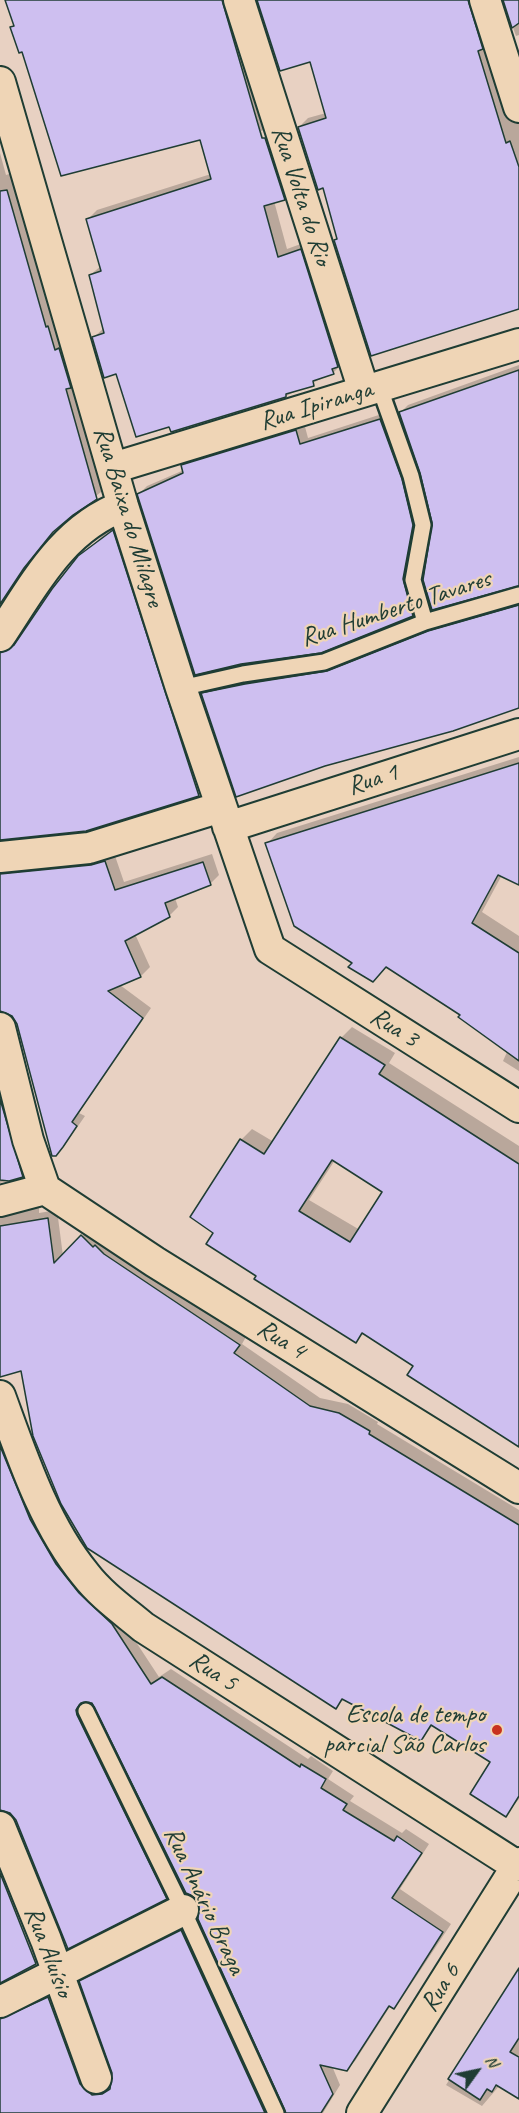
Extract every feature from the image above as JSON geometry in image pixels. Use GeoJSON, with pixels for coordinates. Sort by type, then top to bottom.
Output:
{"type":"FeatureCollection","features":[{"type":"Feature","properties":{"kind":"street","name":"Rua Volta do Rio"},"geometry":{"type":"LineString","coordinates":[[239,0],[371,389]]}},
{"type":"Feature","properties":{"kind":"street"},"geometry":{"type":"LineString","coordinates":[[485,0],[519,107]]}},
{"type":"Feature","properties":{"kind":"street","name":"Rua Baixa do Milagre"},"geometry":{"type":"LineString","coordinates":[[0,82],[123,506],[181,688],[270,949]]}},
{"type":"Feature","properties":{"kind":"street","name":"Rua Ipiranga"},"geometry":{"type":"LineString","coordinates":[[113,468],[519,344]]}},
{"type":"Feature","properties":{"kind":"street"},"geometry":{"type":"LineString","coordinates":[[0,636],[62,545],[88,523],[123,506]]}},
{"type":"Feature","properties":{"kind":"street","name":"Rua 1"},"geometry":{"type":"LineString","coordinates":[[0,857],[89,848],[224,817],[519,734]]}},
{"type":"Feature","properties":{"kind":"street","name":"Rua 3"},"geometry":{"type":"LineString","coordinates":[[270,949],[519,1107]]}},
{"type":"Feature","properties":{"kind":"street"},"geometry":{"type":"LineString","coordinates":[[0,1028],[22,1118],[45,1189],[0,1201]]}},
{"type":"Feature","properties":{"kind":"street","name":"Rua 4"},"geometry":{"type":"LineString","coordinates":[[45,1189],[155,1262],[519,1488]]}},
{"type":"Feature","properties":{"kind":"street","name":"Rua 5"},"geometry":{"type":"LineString","coordinates":[[0,1396],[6,1431],[54,1527],[86,1576],[108,1597],[143,1627],[518,1865]]}},
{"type":"Feature","properties":{"kind":"street","name":"Rua Aluísio"},"geometry":{"type":"LineString","coordinates":[[0,1827],[96,2078]]}},
{"type":"Feature","properties":{"kind":"street","name":"Rua 6"},"geometry":{"type":"LineString","coordinates":[[362,2113],[518,1865]]}},
{"type":"Feature","properties":{"kind":"street"},"geometry":{"type":"LineString","coordinates":[[0,2002],[183,1910]]}},
{"type":"Feature","properties":{"kind":"lane"},"geometry":{"type":"LineString","coordinates":[[371,389],[411,476],[423,525],[413,579],[425,622]]}},
{"type":"Feature","properties":{"kind":"lane","name":"Rua Humberto Tavares"},"geometry":{"type":"LineString","coordinates":[[181,688],[243,674],[324,662],[425,622],[519,595]]}},
{"type":"Feature","properties":{"kind":"lane","name":"Rua Anário Braga"},"geometry":{"type":"LineString","coordinates":[[86,1711],[183,1910],[276,2113]]}},
{"type":"Feature","properties":{"kind":"building"},"geometry":{"type":"Polygon","coordinates":[[[5,0],[222,0],[262,138],[265,138],[285,200],[264,206],[278,257],[301,249],[338,367],[332,369],[334,374],[313,381],[314,386],[286,394],[286,397],[171,432],[169,427],[136,437],[116,374],[104,378],[92,337],[104,333],[89,275],[101,271],[86,219],[211,179],[200,140],[61,176],[22,52],[19,53],[10,27],[14,26],[5,0]]]}},
{"type":"Feature","properties":{"kind":"building"},"geometry":{"type":"Polygon","coordinates":[[[257,0],[468,0],[483,49],[478,51],[506,143],[510,141],[519,167],[519,309],[371,356],[334,240],[337,239],[323,188],[318,190],[298,127],[326,118],[310,62],[280,71],[257,0]]]}},
{"type":"Feature","properties":{"kind":"building"},"geometry":{"type":"Polygon","coordinates":[[[503,0],[519,0],[519,23],[512,28],[503,0]]]}},
{"type":"Feature","properties":{"kind":"building"},"geometry":{"type":"Polygon","coordinates":[[[7,190],[46,327],[48,326],[55,350],[59,348],[71,388],[66,389],[97,499],[53,532],[24,568],[0,604],[0,191],[7,190]]]}},
{"type":"Feature","properties":{"kind":"building"},"geometry":{"type":"Polygon","coordinates":[[[519,370],[519,586],[432,610],[423,580],[432,523],[420,473],[399,412],[519,370]]]}},
{"type":"Feature","properties":{"kind":"building"},"geometry":{"type":"Polygon","coordinates":[[[380,419],[402,479],[413,525],[403,579],[413,616],[321,653],[241,664],[195,675],[137,494],[183,473],[181,465],[296,430],[300,444],[380,419]]]}},
{"type":"Feature","properties":{"kind":"building"},"geometry":{"type":"Polygon","coordinates":[[[113,530],[199,796],[86,831],[0,840],[0,653],[14,645],[52,589],[78,556],[113,530]]]}},
{"type":"Feature","properties":{"kind":"building"},"geometry":{"type":"Polygon","coordinates":[[[519,605],[519,708],[453,731],[325,766],[236,797],[201,693],[327,671],[428,631],[519,605]]]}},
{"type":"Feature","properties":{"kind":"building"},"geometry":{"type":"Polygon","coordinates":[[[519,763],[519,885],[498,875],[472,923],[519,953],[519,1061],[458,1017],[460,1015],[386,967],[373,982],[348,967],[352,963],[294,926],[265,843],[519,763]]]}},
{"type":"Feature","properties":{"kind":"building"},"geometry":{"type":"Polygon","coordinates":[[[105,861],[115,890],[203,862],[211,885],[165,903],[170,917],[125,941],[141,977],[108,991],[143,1018],[72,1122],[77,1126],[56,1156],[52,1156],[17,1024],[12,1016],[0,1011],[0,874],[91,865],[105,861]]]}},
{"type":"Feature","properties":{"kind":"building"},"geometry":{"type":"Polygon","coordinates":[[[340,1037],[385,1065],[379,1074],[519,1164],[519,1447],[407,1375],[413,1366],[362,1333],[356,1343],[254,1279],[256,1276],[206,1244],[213,1233],[190,1217],[240,1139],[264,1154],[340,1037]],[[332,1160],[299,1211],[350,1242],[382,1192],[332,1160]]]}},
{"type":"Feature","properties":{"kind":"building"},"geometry":{"type":"Polygon","coordinates":[[[0,1099],[23,1177],[9,1181],[0,1180],[0,1099]]]}},
{"type":"Feature","properties":{"kind":"building"},"geometry":{"type":"Polygon","coordinates":[[[48,1218],[54,1263],[81,1235],[93,1247],[95,1245],[104,1254],[240,1345],[234,1353],[310,1406],[339,1413],[370,1431],[369,1434],[519,1525],[519,1796],[506,1817],[470,1794],[490,1762],[431,1725],[421,1741],[342,1699],[336,1709],[87,1548],[61,1504],[33,1436],[21,1371],[0,1377],[0,1226],[48,1218]]]}},
{"type":"Feature","properties":{"kind":"building"},"geometry":{"type":"Polygon","coordinates":[[[0,1446],[30,1519],[56,1564],[79,1593],[112,1624],[151,1684],[162,1677],[300,1767],[301,1764],[326,1779],[321,1788],[347,1804],[343,1810],[394,1841],[397,1836],[422,1853],[392,1898],[443,1932],[394,2009],[389,2006],[347,2071],[320,2065],[333,2094],[321,2113],[286,2113],[198,1919],[199,1903],[193,1896],[186,1893],[92,1703],[81,1703],[76,1710],[77,1715],[167,1899],[68,1949],[16,1820],[10,1813],[0,1810],[0,1446]]]}},
{"type":"Feature","properties":{"kind":"building"},"geometry":{"type":"Polygon","coordinates":[[[0,1873],[36,1964],[0,1983],[0,1873]]]}},
{"type":"Feature","properties":{"kind":"building"},"geometry":{"type":"Polygon","coordinates":[[[181,1930],[265,2113],[0,2113],[0,2019],[48,1997],[80,2084],[92,2095],[102,2094],[110,2089],[112,2073],[79,1981],[181,1930]]]}},
{"type":"Feature","properties":{"kind":"building"},"geometry":{"type":"Polygon","coordinates":[[[519,1968],[519,2038],[510,2052],[519,2057],[519,2099],[496,2085],[492,2092],[487,2089],[480,2100],[448,2079],[519,1968]]]}},
{"type":"Feature","properties":{"kind":"place","name":"Escola de tempo parcial São Carlos"},"geometry":{"type":"Point","coordinates":[497,1730]}}]}
